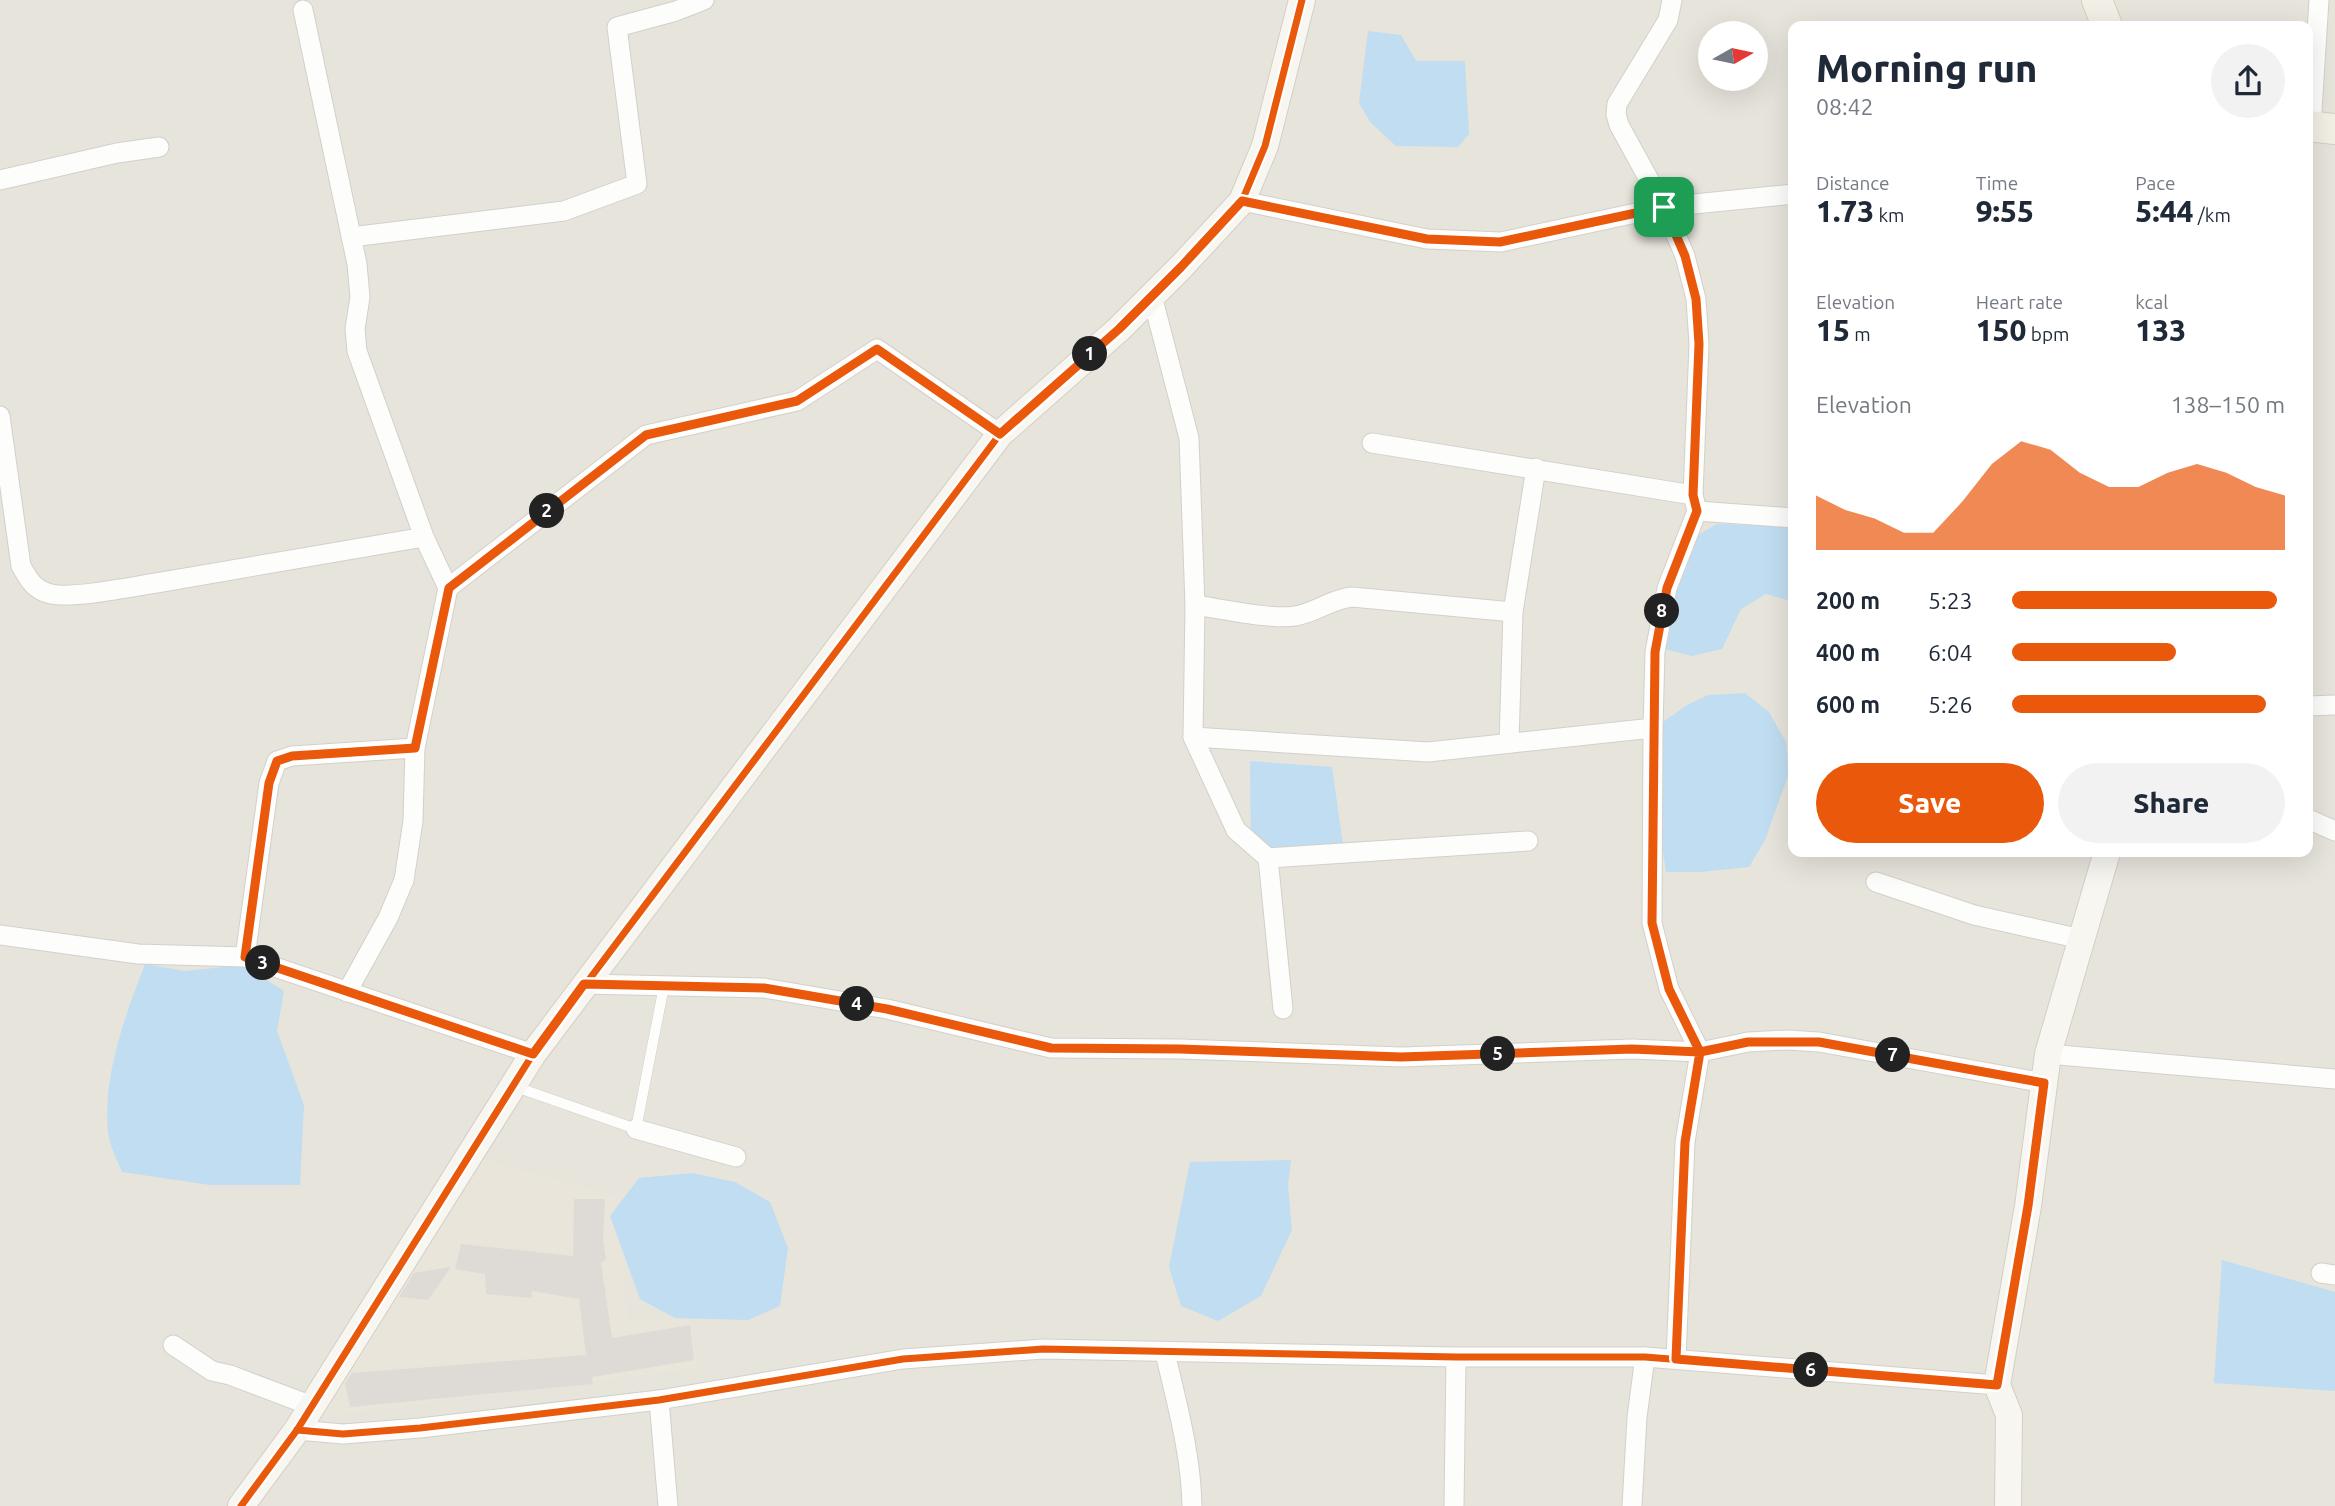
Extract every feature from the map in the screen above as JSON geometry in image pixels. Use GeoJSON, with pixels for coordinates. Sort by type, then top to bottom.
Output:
{"type":"FeatureCollection","features":[{"type":"Feature","properties":{"kind":"main road"},"geometry":{"type":"LineString","coordinates":[[2097,0],[2105,21]]}},
{"type":"Feature","properties":{"kind":"street"},"geometry":{"type":"LineString","coordinates":[[351,237],[564,211],[637,184],[617,27],[676,11],[704,0]]}},
{"type":"Feature","properties":{"kind":"street"},"geometry":{"type":"LineString","coordinates":[[241,1506],[297,1430],[533,1054],[1000,434],[1119,329],[1242,201],[1265,146],[1302,0]]}},
{"type":"Feature","properties":{"kind":"street"},"geometry":{"type":"LineString","coordinates":[[1672,0],[1668,20],[1617,104],[1616,114],[1619,125],[1664,207],[1685,256],[1696,299],[1699,344],[1695,503],[1667,588],[1655,652],[1653,728],[1652,923],[1669,989],[1700,1052],[1685,1142],[1676,1359]]}},
{"type":"Feature","properties":{"kind":"street"},"geometry":{"type":"LineString","coordinates":[[2318,127],[2319,0]]}},
{"type":"Feature","properties":{"kind":"street"},"geometry":{"type":"LineString","coordinates":[[303,10],[359,284],[355,329],[357,351],[425,537],[449,588],[415,748],[413,821],[404,880],[388,918],[347,992]]}},
{"type":"Feature","properties":{"kind":"street"},"geometry":{"type":"LineString","coordinates":[[0,180],[117,153],[159,147]]}},
{"type":"Feature","properties":{"kind":"street"},"geometry":{"type":"LineString","coordinates":[[1242,201],[1427,239],[1500,242],[1664,207],[1788,195]]}},
{"type":"Feature","properties":{"kind":"street"},"geometry":{"type":"LineString","coordinates":[[1152,296],[1189,438],[1195,605],[1193,737],[1236,830],[1268,858],[1283,1009]]}},
{"type":"Feature","properties":{"kind":"street"},"geometry":{"type":"LineString","coordinates":[[449,588],[646,435],[797,401],[877,349],[1000,434]]}},
{"type":"Feature","properties":{"kind":"street"},"geometry":{"type":"LineString","coordinates":[[0,416],[21,566],[29,582],[37,589],[52,594],[66,595],[138,586],[425,537]]}},
{"type":"Feature","properties":{"kind":"street"},"geometry":{"type":"LineString","coordinates":[[1372,443],[1536,468],[1695,503],[1788,517]]}},
{"type":"Feature","properties":{"kind":"street"},"geometry":{"type":"LineString","coordinates":[[1509,743],[1513,612],[1536,468]]}},
{"type":"Feature","properties":{"kind":"street"},"geometry":{"type":"LineString","coordinates":[[1195,605],[1286,617],[1305,614],[1335,600],[1352,597],[1513,612]]}},
{"type":"Feature","properties":{"kind":"street"},"geometry":{"type":"LineString","coordinates":[[2313,706],[2335,705]]}},
{"type":"Feature","properties":{"kind":"street"},"geometry":{"type":"LineString","coordinates":[[1193,737],[1428,752],[1653,728]]}},
{"type":"Feature","properties":{"kind":"street"},"geometry":{"type":"LineString","coordinates":[[245,957],[269,783],[277,761],[292,756],[415,748]]}},
{"type":"Feature","properties":{"kind":"street"},"geometry":{"type":"LineString","coordinates":[[2313,821],[2335,831]]}},
{"type":"Feature","properties":{"kind":"street"},"geometry":{"type":"LineString","coordinates":[[1268,858],[1528,841]]}},
{"type":"Feature","properties":{"kind":"street"},"geometry":{"type":"LineString","coordinates":[[2008,1506],[2009,1415],[1997,1385],[2028,1206],[2048,1054],[2105,857]]}},
{"type":"Feature","properties":{"kind":"street"},"geometry":{"type":"LineString","coordinates":[[1876,881],[1974,915],[2081,939]]}},
{"type":"Feature","properties":{"kind":"street"},"geometry":{"type":"LineString","coordinates":[[0,935],[169,957],[245,957],[533,1054]]}},
{"type":"Feature","properties":{"kind":"street"},"geometry":{"type":"LineString","coordinates":[[584,984],[764,988],[887,1009],[1051,1048],[1180,1049],[1401,1057],[1632,1049],[1700,1052],[1748,1042],[1819,1042],[2044,1083]]}},
{"type":"Feature","properties":{"kind":"street"},"geometry":{"type":"LineString","coordinates":[[2048,1054],[2335,1079]]}},
{"type":"Feature","properties":{"kind":"street"},"geometry":{"type":"LineString","coordinates":[[636,1129],[736,1157]]}},
{"type":"Feature","properties":{"kind":"street"},"geometry":{"type":"LineString","coordinates":[[173,1345],[212,1371],[230,1375],[312,1406]]}},
{"type":"Feature","properties":{"kind":"street"},"geometry":{"type":"LineString","coordinates":[[297,1430],[343,1434],[408,1429],[659,1400],[904,1359],[1043,1349],[1456,1357],[1645,1357],[1997,1385]]}},
{"type":"Feature","properties":{"kind":"street"},"geometry":{"type":"LineString","coordinates":[[1165,1353],[1184,1433],[1192,1506]]}},
{"type":"Feature","properties":{"kind":"street"},"geometry":{"type":"LineString","coordinates":[[1454,1506],[1456,1357]]}},
{"type":"Feature","properties":{"kind":"street"},"geometry":{"type":"LineString","coordinates":[[1632,1506],[1637,1417],[1645,1357]]}},
{"type":"Feature","properties":{"kind":"street"},"geometry":{"type":"LineString","coordinates":[[659,1400],[668,1506]]}},
{"type":"Feature","properties":{"kind":"lane"},"geometry":{"type":"LineString","coordinates":[[512,1085],[636,1129],[664,986]]}},
{"type":"Feature","properties":{"kind":"shaded area"},"geometry":{"type":"Polygon","coordinates":[[[0,0],[2335,0],[2335,1506],[0,1506],[0,0]]]}},
{"type":"Feature","properties":{"kind":"shaded area"},"geometry":{"type":"Polygon","coordinates":[[[477,1158],[617,1196],[628,1321],[688,1318],[698,1368],[320,1417],[477,1158]]]}},
{"type":"Feature","properties":{"kind":"water"},"geometry":{"type":"Polygon","coordinates":[[[1368,31],[1401,35],[1416,61],[1465,61],[1469,134],[1458,147],[1396,146],[1371,123],[1359,103],[1368,31]]]}},
{"type":"Feature","properties":{"kind":"water"},"geometry":{"type":"Polygon","coordinates":[[[1717,524],[1788,526],[1788,600],[1766,594],[1741,609],[1722,649],[1692,656],[1661,648],[1680,567],[1696,536],[1717,524]]]}},
{"type":"Feature","properties":{"kind":"water"},"geometry":{"type":"Polygon","coordinates":[[[1745,693],[1769,712],[1786,742],[1788,776],[1765,840],[1749,867],[1666,872],[1660,831],[1656,727],[1687,705],[1708,695],[1745,693]]]}},
{"type":"Feature","properties":{"kind":"water"},"geometry":{"type":"Polygon","coordinates":[[[1250,761],[1332,767],[1345,859],[1251,850],[1250,761]]]}},
{"type":"Feature","properties":{"kind":"water"},"geometry":{"type":"Polygon","coordinates":[[[145,964],[185,971],[243,965],[284,991],[277,1031],[304,1105],[300,1185],[210,1185],[122,1172],[109,1136],[109,1088],[123,1025],[145,964]]]}},
{"type":"Feature","properties":{"kind":"water"},"geometry":{"type":"Polygon","coordinates":[[[1291,1160],[1288,1186],[1292,1230],[1261,1296],[1218,1321],[1181,1306],[1169,1267],[1190,1162],[1291,1160]]]}},
{"type":"Feature","properties":{"kind":"water"},"geometry":{"type":"Polygon","coordinates":[[[692,1173],[735,1182],[770,1202],[788,1248],[780,1306],[748,1320],[675,1318],[640,1299],[610,1216],[639,1178],[692,1173]]]}},
{"type":"Feature","properties":{"kind":"water"},"geometry":{"type":"Polygon","coordinates":[[[2222,1260],[2335,1292],[2335,1391],[2214,1383],[2222,1260]]]}},
{"type":"Feature","properties":{"kind":"building"},"geometry":{"type":"Polygon","coordinates":[[[574,1199],[605,1199],[603,1240],[606,1259],[601,1263],[612,1338],[690,1325],[694,1360],[592,1377],[593,1384],[350,1407],[345,1383],[352,1373],[586,1355],[579,1299],[532,1291],[531,1298],[486,1294],[485,1274],[455,1269],[461,1244],[573,1256],[574,1199]]]}},
{"type":"Feature","properties":{"kind":"building"},"geometry":{"type":"Polygon","coordinates":[[[451,1267],[428,1300],[399,1297],[414,1273],[451,1267]]]}},
{"type":"Feature","properties":{"kind":"cycle path"},"geometry":{"type":"LineString","coordinates":[[241,1506],[297,1430],[533,1054],[1000,434],[1119,329],[1242,201],[1265,146],[1302,0]]}},
{"type":"Feature","properties":{"kind":"cycle path"},"geometry":{"type":"LineString","coordinates":[[297,1430],[343,1434],[420,1428],[659,1400],[903,1359],[1043,1349],[1456,1357],[1645,1357],[1997,1385]]}},
{"type":"Feature","properties":{"kind":"route"},"geometry":{"type":"LineString","coordinates":[[1664,207],[1500,242],[1427,239],[1242,201],[1119,329],[1000,434],[877,349],[797,401],[646,435],[449,588],[415,748],[292,756],[277,761],[269,783],[245,957],[533,1054],[584,984],[764,988],[887,1009],[1051,1048],[1180,1049],[1401,1057],[1632,1049],[1700,1052],[1685,1142],[1676,1359],[1997,1385],[2028,1206],[2044,1083],[1819,1042],[1748,1042],[1700,1052],[1669,989],[1652,923],[1655,652],[1667,588],[1697,511],[1693,495],[1699,344],[1696,299],[1685,256],[1664,207]]}}]}
